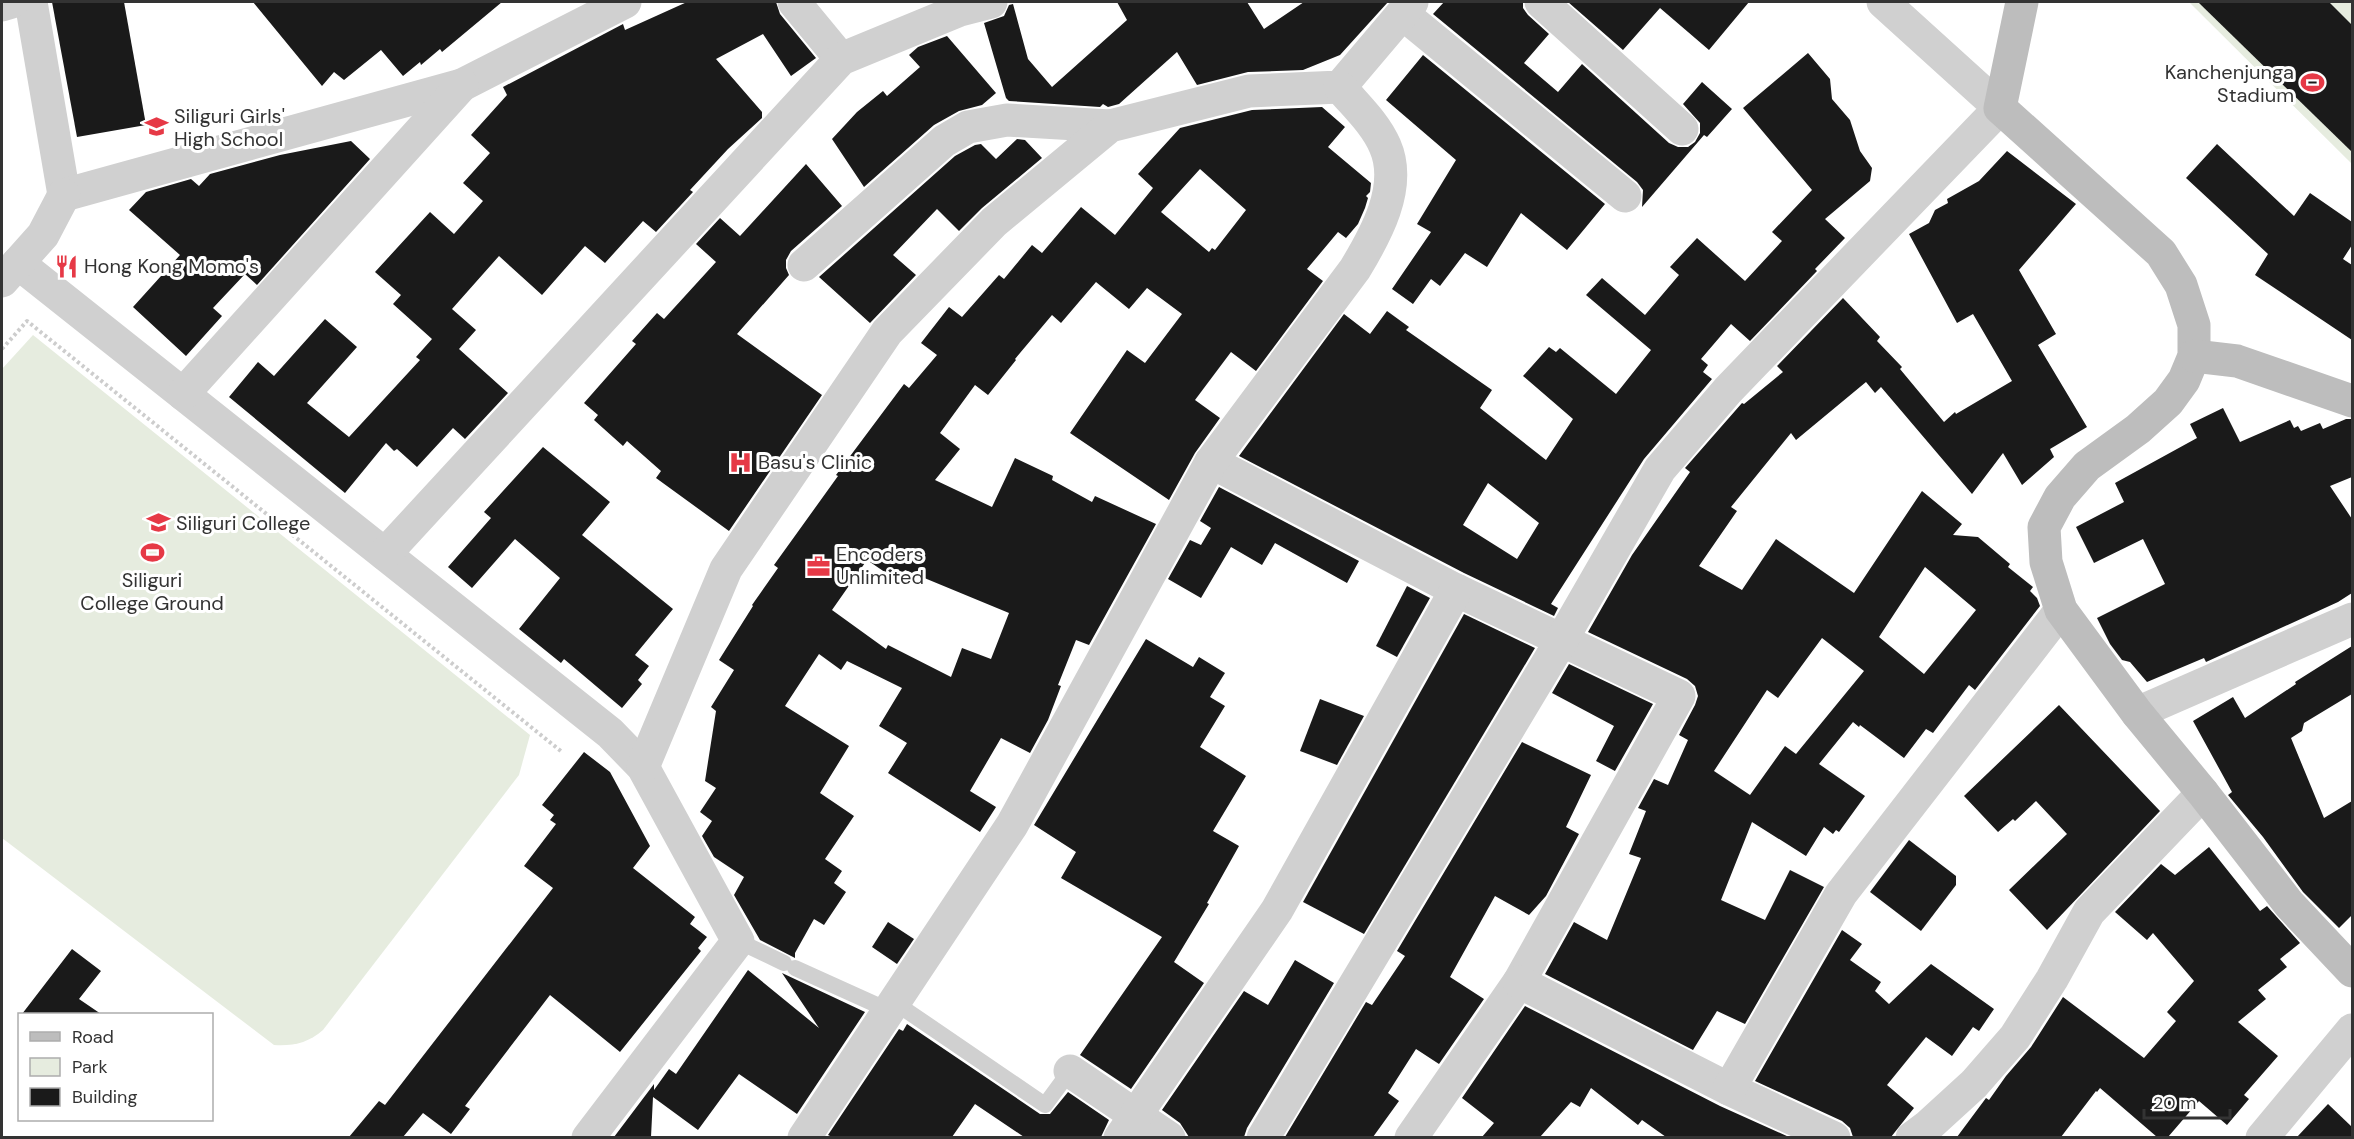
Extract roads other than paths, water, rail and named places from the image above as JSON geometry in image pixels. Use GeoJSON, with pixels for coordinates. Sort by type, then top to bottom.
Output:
{"type":"FeatureCollection","features":[{"type":"Feature","properties":{"kind":"street"},"geometry":{"type":"LineString","coordinates":[[2,5],[12,2]]}},
{"type":"Feature","properties":{"kind":"street"},"geometry":{"type":"LineString","coordinates":[[31,2],[64,195],[43,235],[10,272],[183,394],[610,733],[643,767],[738,941],[588,1137]]}},
{"type":"Feature","properties":{"kind":"street"},"geometry":{"type":"LineString","coordinates":[[64,195],[462,85],[626,2]]}},
{"type":"Feature","properties":{"kind":"street"},"geometry":{"type":"LineString","coordinates":[[794,2],[841,59]]}},
{"type":"Feature","properties":{"kind":"street"},"geometry":{"type":"LineString","coordinates":[[385,555],[841,59],[960,10],[991,2]]}},
{"type":"Feature","properties":{"kind":"street"},"geometry":{"type":"LineString","coordinates":[[1541,2],[1682,129]]}},
{"type":"Feature","properties":{"kind":"street"},"geometry":{"type":"LineString","coordinates":[[1883,2],[2161,253],[2181,285],[2194,325],[2194,356],[2184,380],[2168,402],[2138,429],[2087,466],[2060,496],[2044,527],[2046,562],[2061,610],[2137,713],[2203,793],[2289,904],[2352,971]]}},
{"type":"Feature","properties":{"kind":"street"},"geometry":{"type":"LineString","coordinates":[[1263,1137],[1561,641],[1660,469],[1728,390],[2001,108],[2022,2]]}},
{"type":"Feature","properties":{"kind":"street"},"geometry":{"type":"LineString","coordinates":[[804,265],[944,141],[968,127],[1007,120],[1110,126],[1249,91],[1340,87],[1408,8],[1625,196]]}},
{"type":"Feature","properties":{"kind":"street"},"geometry":{"type":"LineString","coordinates":[[183,394],[462,85]]}},
{"type":"Feature","properties":{"kind":"street"},"geometry":{"type":"LineString","coordinates":[[804,1137],[1012,825],[1211,462],[1354,269],[1372,241],[1390,186],[1390,164],[1386,147],[1370,120],[1340,87]]}},
{"type":"Feature","properties":{"kind":"street"},"geometry":{"type":"LineString","coordinates":[[643,767],[726,569],[887,332],[994,222],[1110,126]]}},
{"type":"Feature","properties":{"kind":"street"},"geometry":{"type":"LineString","coordinates":[[2194,356],[2237,361],[2352,400]]}},
{"type":"Feature","properties":{"kind":"street"},"geometry":{"type":"LineString","coordinates":[[1211,462],[1456,590],[1679,696],[1519,981],[1411,1137]]}},
{"type":"Feature","properties":{"kind":"street"},"geometry":{"type":"LineString","coordinates":[[1128,1126],[1277,910],[1456,590]]}},
{"type":"Feature","properties":{"kind":"street"},"geometry":{"type":"LineString","coordinates":[[1729,1089],[1841,894],[2061,610]]}},
{"type":"Feature","properties":{"kind":"street"},"geometry":{"type":"LineString","coordinates":[[2137,713],[2352,619]]}},
{"type":"Feature","properties":{"kind":"street"},"geometry":{"type":"LineString","coordinates":[[1912,1137],[1929,1126],[1974,1084],[2015,1036],[2052,979],[2089,912],[2203,793]]}},
{"type":"Feature","properties":{"kind":"street"},"geometry":{"type":"LineString","coordinates":[[1519,981],[1729,1089],[1834,1137]]}},
{"type":"Feature","properties":{"kind":"street"},"geometry":{"type":"LineString","coordinates":[[2262,1137],[2352,1030]]}},
{"type":"Feature","properties":{"kind":"street"},"geometry":{"type":"LineString","coordinates":[[1070,1071],[1128,1126],[1169,1137]]}},
{"type":"Feature","properties":{"kind":"lane"},"geometry":{"type":"LineString","coordinates":[[738,941],[891,1006],[1045,1105],[1070,1071]]}},
{"type":"Feature","properties":{"kind":"place","name":"Kanchenjunga Stadium"},"geometry":{"type":"Point","coordinates":[2312,83]}},
{"type":"Feature","properties":{"kind":"place","name":"Siliguri Girls' High School"},"geometry":{"type":"Point","coordinates":[156,127]}},
{"type":"Feature","properties":{"kind":"place","name":"Hong Kong Momo's"},"geometry":{"type":"Point","coordinates":[66,266]}},
{"type":"Feature","properties":{"kind":"place","name":"Basu's Clinic"},"geometry":{"type":"Point","coordinates":[740,462]}},
{"type":"Feature","properties":{"kind":"place","name":"Siliguri College"},"geometry":{"type":"Point","coordinates":[158,523]}},
{"type":"Feature","properties":{"kind":"place","name":"Siliguri College Ground"},"geometry":{"type":"Point","coordinates":[152,552]}},
{"type":"Feature","properties":{"kind":"place","name":"Encoders Unlimited"},"geometry":{"type":"Point","coordinates":[818,566]}}]}
